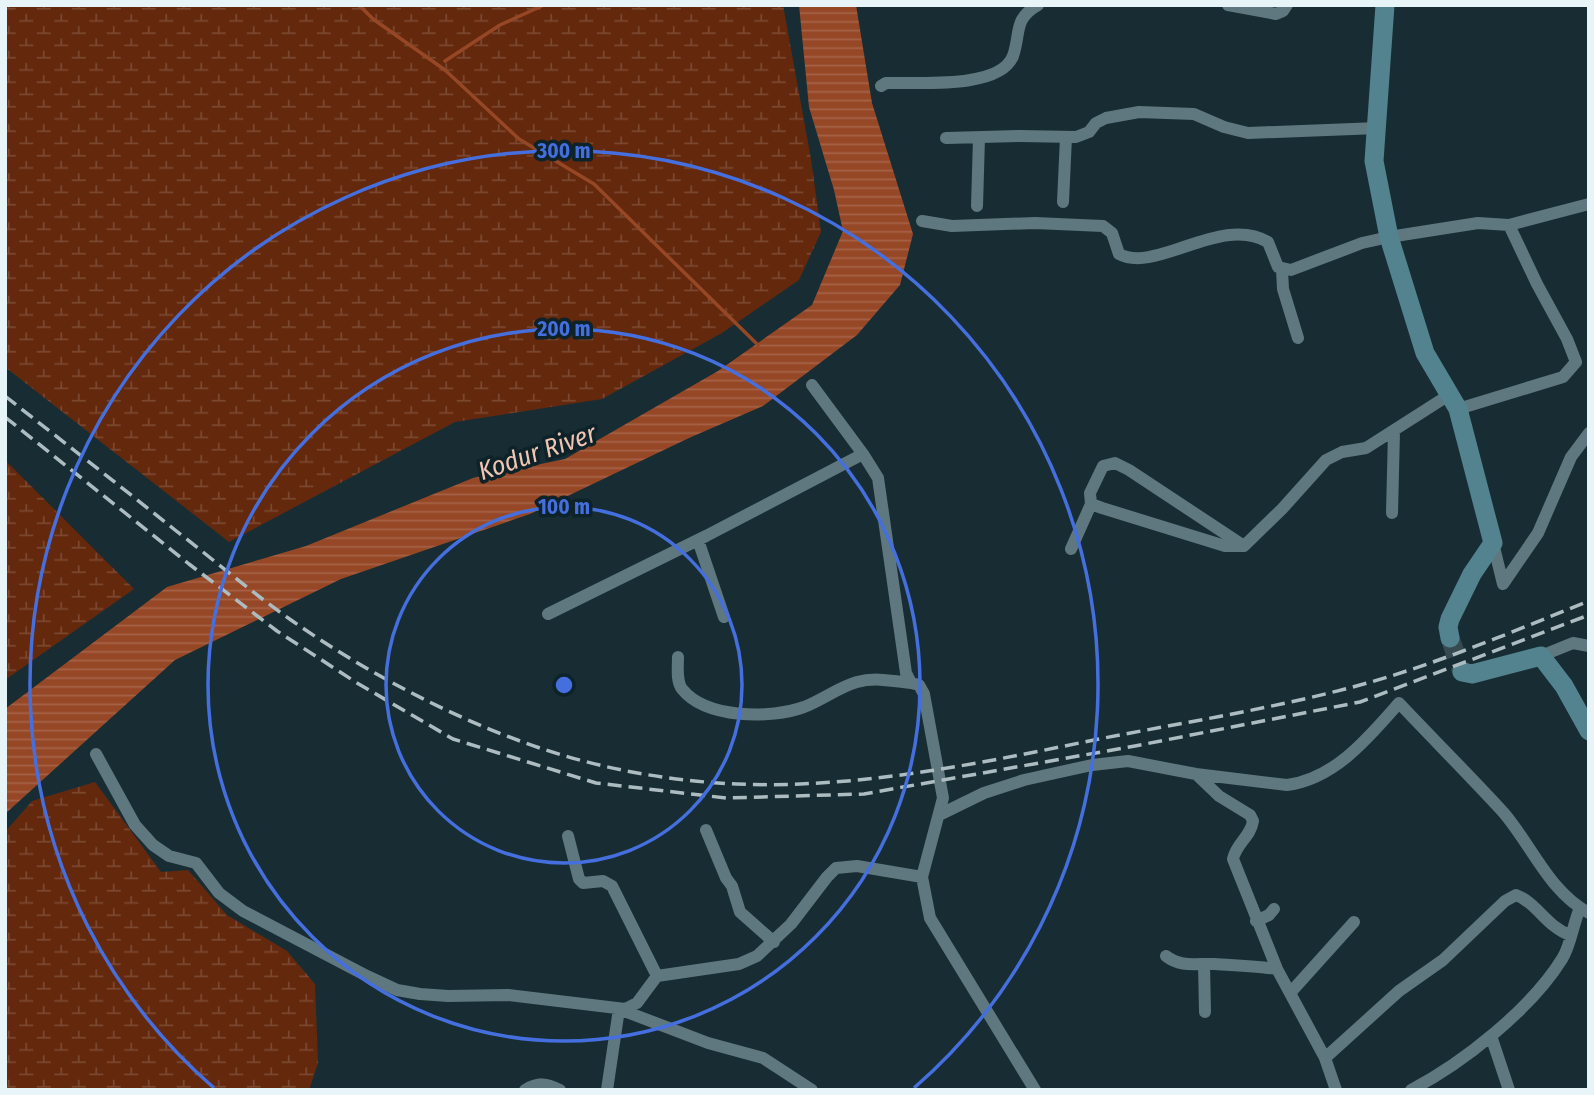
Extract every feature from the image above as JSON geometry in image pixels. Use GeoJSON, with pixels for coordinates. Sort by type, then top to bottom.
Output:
{"type":"FeatureCollection","features":[{"type":"Feature","properties":{"kind":"main road"},"geometry":{"type":"LineString","coordinates":[[1385,5],[1374,161],[1389,237],[1425,353],[1453,402],[1493,543],[1472,574],[1450,620],[1450,638]]}},
{"type":"Feature","properties":{"kind":"main road"},"geometry":{"type":"LineString","coordinates":[[1462,672],[1472,674],[1541,656],[1564,686],[1589,732]]}},
{"type":"Feature","properties":{"kind":"street"},"geometry":{"type":"LineString","coordinates":[[881,86],[886,83],[976,80],[1002,69],[1012,58],[1021,20],[1028,11],[1038,5]]}},
{"type":"Feature","properties":{"kind":"street"},"geometry":{"type":"LineString","coordinates":[[1228,5],[1276,14],[1283,11],[1287,5]]}},
{"type":"Feature","properties":{"kind":"street"},"geometry":{"type":"LineString","coordinates":[[946,138],[1083,136],[1096,123],[1106,118],[1139,112],[1195,114],[1224,127],[1248,133],[1378,128]]}},
{"type":"Feature","properties":{"kind":"street"},"geometry":{"type":"LineString","coordinates":[[1063,202],[1066,137]]}},
{"type":"Feature","properties":{"kind":"street"},"geometry":{"type":"LineString","coordinates":[[977,206],[979,138]]}},
{"type":"Feature","properties":{"kind":"street"},"geometry":{"type":"LineString","coordinates":[[922,221],[952,226],[1024,223],[1103,226],[1112,233],[1119,254],[1125,257],[1150,257],[1220,236],[1244,234],[1268,242],[1278,267],[1291,270],[1362,243],[1389,237],[1478,223],[1509,225],[1589,204]]}},
{"type":"Feature","properties":{"kind":"street"},"geometry":{"type":"LineString","coordinates":[[1091,504],[1225,546],[1244,545],[1282,509],[1326,460],[1342,452],[1366,448],[1453,402],[1563,377],[1576,362],[1509,225]]}},
{"type":"Feature","properties":{"kind":"street"},"geometry":{"type":"LineString","coordinates":[[1282,270],[1283,289],[1298,338]]}},
{"type":"Feature","properties":{"kind":"street"},"geometry":{"type":"LineString","coordinates":[[812,385],[878,478],[906,673],[911,683]]}},
{"type":"Feature","properties":{"kind":"street"},"geometry":{"type":"LineString","coordinates":[[1392,513],[1394,432]]}},
{"type":"Feature","properties":{"kind":"street"},"geometry":{"type":"LineString","coordinates":[[1493,543],[1503,584],[1538,533],[1571,457],[1589,433]]}},
{"type":"Feature","properties":{"kind":"street"},"geometry":{"type":"LineString","coordinates":[[548,614],[863,454]]}},
{"type":"Feature","properties":{"kind":"street"},"geometry":{"type":"LineString","coordinates":[[1071,549],[1091,504],[1090,493],[1103,466],[1115,464],[1129,470],[1244,545]]}},
{"type":"Feature","properties":{"kind":"street"},"geometry":{"type":"LineString","coordinates":[[698,540],[724,617]]}},
{"type":"Feature","properties":{"kind":"street"},"geometry":{"type":"LineString","coordinates":[[1541,656],[1573,643],[1589,646]]}},
{"type":"Feature","properties":{"kind":"street"},"geometry":{"type":"LineString","coordinates":[[678,657],[681,688],[703,705],[742,714],[776,714],[803,707],[857,682],[878,679],[919,685],[924,694],[943,798],[922,877],[930,918],[1035,1090]]}},
{"type":"Feature","properties":{"kind":"street"},"geometry":{"type":"LineString","coordinates":[[939,815],[984,793],[1024,780],[1093,765],[1128,761],[1196,774],[1287,785],[1301,783],[1316,777],[1360,747],[1399,703],[1504,813],[1549,876],[1584,910],[1570,935],[1563,958],[1527,1003],[1491,1036],[1439,1075],[1411,1090]]}},
{"type":"Feature","properties":{"kind":"street"},"geometry":{"type":"LineString","coordinates":[[96,754],[135,825],[153,845],[169,856],[196,863],[219,893],[243,911],[367,976],[397,990],[420,994],[508,996],[619,1009],[708,1043],[763,1058],[812,1090]]}},
{"type":"Feature","properties":{"kind":"street"},"geometry":{"type":"LineString","coordinates":[[1196,774],[1219,796],[1250,816],[1253,821],[1250,834],[1234,853],[1233,859],[1277,969],[1325,1058],[1336,1090]]}},
{"type":"Feature","properties":{"kind":"street"},"geometry":{"type":"LineString","coordinates":[[706,830],[732,886],[740,912],[774,942]]}},
{"type":"Feature","properties":{"kind":"street"},"geometry":{"type":"LineString","coordinates":[[568,836],[579,879],[583,883],[603,881],[612,886],[657,975]]}},
{"type":"Feature","properties":{"kind":"street"},"geometry":{"type":"LineString","coordinates":[[619,1009],[632,1007],[637,1003],[657,975],[739,964],[757,956],[791,925],[836,868],[857,866],[922,877]]}},
{"type":"Feature","properties":{"kind":"street"},"geometry":{"type":"LineString","coordinates":[[1325,1058],[1399,991],[1443,960],[1506,901],[1516,895],[1526,899],[1559,931],[1570,935]]}},
{"type":"Feature","properties":{"kind":"street"},"geometry":{"type":"LineString","coordinates":[[1256,921],[1269,915],[1273,909]]}},
{"type":"Feature","properties":{"kind":"street"},"geometry":{"type":"LineString","coordinates":[[1291,992],[1354,922]]}},
{"type":"Feature","properties":{"kind":"street"},"geometry":{"type":"LineString","coordinates":[[1166,956],[1186,965],[1277,969]]}},
{"type":"Feature","properties":{"kind":"street"},"geometry":{"type":"LineString","coordinates":[[1204,964],[1205,1012]]}},
{"type":"Feature","properties":{"kind":"street"},"geometry":{"type":"LineString","coordinates":[[607,1090],[619,1009]]}},
{"type":"Feature","properties":{"kind":"street"},"geometry":{"type":"LineString","coordinates":[[1491,1036],[1509,1090]]}},
{"type":"Feature","properties":{"kind":"street"},"geometry":{"type":"LineString","coordinates":[[525,1090],[535,1084],[550,1084],[560,1090]]}},
{"type":"Feature","properties":{"kind":"green space"},"geometry":{"type":"Polygon","coordinates":[[[5,5],[783,5],[811,159],[821,232],[799,280],[722,333],[602,399],[455,422],[229,542],[5,367],[5,5]]]}},
{"type":"Feature","properties":{"kind":"green space"},"geometry":{"type":"Polygon","coordinates":[[[5,460],[134,589],[5,680],[5,460]]]}},
{"type":"Feature","properties":{"kind":"green space"},"geometry":{"type":"Polygon","coordinates":[[[95,782],[161,872],[188,870],[227,915],[287,951],[315,984],[318,1063],[309,1090],[5,1090],[5,832],[32,801],[95,782]]]}},
{"type":"Feature","properties":{"kind":"shaded area"},"geometry":{"type":"Polygon","coordinates":[[[799,5],[856,5],[872,103],[913,234],[900,285],[857,335],[763,406],[530,514],[341,579],[175,660],[5,814],[5,709],[167,587],[306,546],[473,478],[565,459],[718,371],[812,305],[843,231],[834,190],[809,107],[799,5]]]}},
{"type":"Feature","properties":{"kind":"waterway"},"geometry":{"type":"LineString","coordinates":[[359,5],[373,19],[445,70],[519,139],[594,184],[758,345]]}},
{"type":"Feature","properties":{"kind":"waterway"},"geometry":{"type":"LineString","coordinates":[[445,61],[500,25],[544,5]]}},
{"type":"Feature","properties":{"kind":"tunnel"},"geometry":{"type":"LineString","coordinates":[[1450,638],[1462,672]]}},
{"type":"Feature","properties":{"kind":"railway"},"geometry":{"type":"LineString","coordinates":[[5,396],[276,609],[373,672],[431,703],[520,741],[588,762],[693,781],[764,785],[876,778],[988,761],[1253,710],[1376,681],[1438,660],[1589,601]]}},
{"type":"Feature","properties":{"kind":"railway"},"geometry":{"type":"LineString","coordinates":[[5,417],[277,631],[357,683],[453,739],[596,783],[726,798],[864,794],[1135,746],[1360,702],[1589,615]]}},
{"type":"Feature","properties":{"kind":"water label","name":"Kodur River"},"geometry":{"type":"Point","coordinates":[537,452]}}]}
